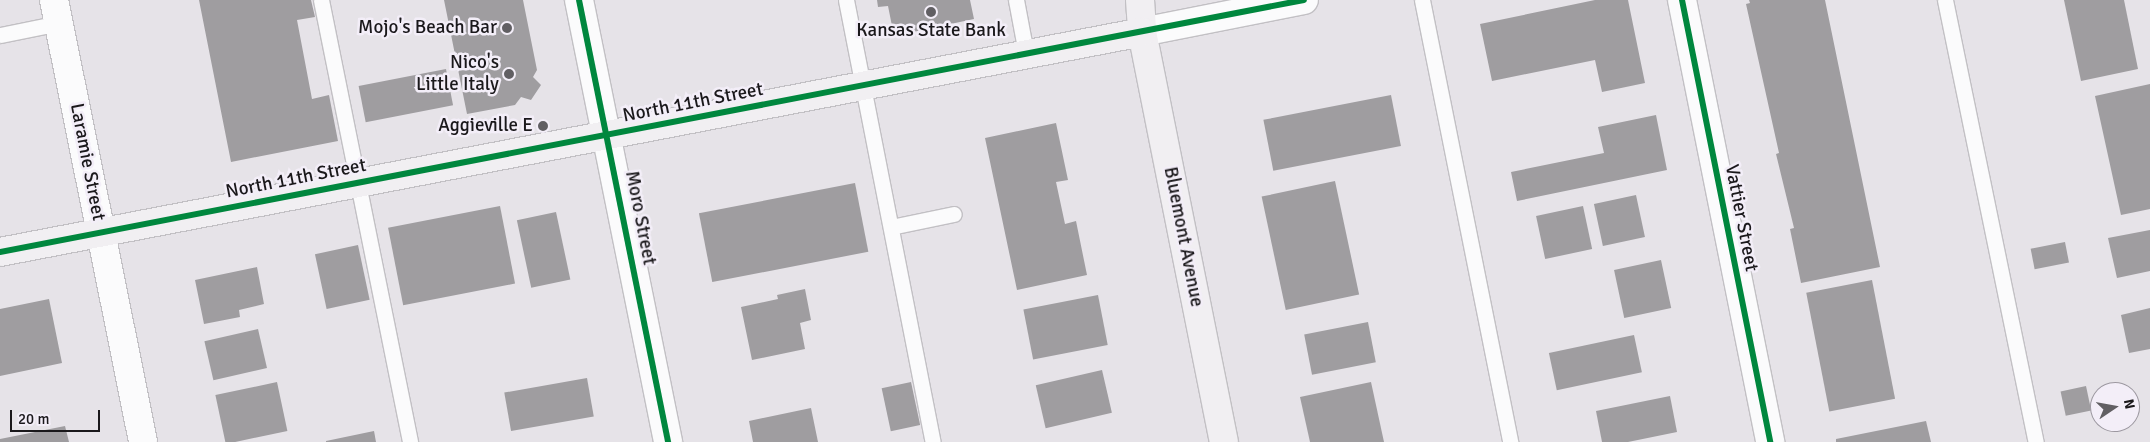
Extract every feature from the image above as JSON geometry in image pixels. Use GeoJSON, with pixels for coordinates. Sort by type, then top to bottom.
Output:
{"type":"FeatureCollection","features":[{"type":"Feature","properties":{"kind":"street","name":"Moro Street"},"geometry":{"type":"LineString","coordinates":[[579,0],[608,134],[668,442]]}},
{"type":"Feature","properties":{"kind":"street","name":"Bluemont Avenue"},"geometry":{"type":"LineString","coordinates":[[1131,0],[1142,32],[1224,442]]}},
{"type":"Feature","properties":{"kind":"street","name":"Bluemont Avenue"},"geometry":{"type":"LineString","coordinates":[[1140,0],[1142,32]]}},
{"type":"Feature","properties":{"kind":"street","name":"North 11th Street"},"geometry":{"type":"LineString","coordinates":[[0,252],[1304,0]]}},
{"type":"Feature","properties":{"kind":"street","name":"Vattier Street"},"geometry":{"type":"LineString","coordinates":[[1682,0],[1770,442]]}},
{"type":"Feature","properties":{"kind":"street","name":"Laramie Street"},"geometry":{"type":"LineString","coordinates":[[57,12],[143,442]]}},
{"type":"Feature","properties":{"kind":"lane"},"geometry":{"type":"LineString","coordinates":[[321,0],[360,182],[410,442]]}},
{"type":"Feature","properties":{"kind":"lane"},"geometry":{"type":"LineString","coordinates":[[846,0],[932,442]]}},
{"type":"Feature","properties":{"kind":"lane"},"geometry":{"type":"LineString","coordinates":[[1016,0],[1026,53]]}},
{"type":"Feature","properties":{"kind":"lane"},"geometry":{"type":"LineString","coordinates":[[1422,0],[1510,442]]}},
{"type":"Feature","properties":{"kind":"lane"},"geometry":{"type":"LineString","coordinates":[[1945,0],[2036,442]]}},
{"type":"Feature","properties":{"kind":"lane"},"geometry":{"type":"LineString","coordinates":[[0,34],[57,12]]}},
{"type":"Feature","properties":{"kind":"lane"},"geometry":{"type":"LineString","coordinates":[[891,227],[954,214]]}},
{"type":"Feature","properties":{"kind":"building"},"geometry":{"type":"Polygon","coordinates":[[[199,0],[311,0],[315,17],[297,20],[312,99],[329,95],[338,141],[231,162],[199,0]]]}},
{"type":"Feature","properties":{"kind":"building"},"geometry":{"type":"Polygon","coordinates":[[[444,0],[523,0],[537,70],[533,77],[541,85],[531,100],[521,97],[515,105],[467,114],[444,0]]]}},
{"type":"Feature","properties":{"kind":"building","name":"Kansas State Bank"},"geometry":{"type":"Polygon","coordinates":[[[877,0],[970,0],[974,19],[894,36],[888,6],[878,7],[877,0]]]}},
{"type":"Feature","properties":{"kind":"building"},"geometry":{"type":"Polygon","coordinates":[[[1595,0],[1628,0],[1645,83],[1602,92],[1595,60],[1492,81],[1480,24],[1595,0]]]}},
{"type":"Feature","properties":{"kind":"building"},"geometry":{"type":"Polygon","coordinates":[[[1749,0],[1825,0],[1880,267],[1801,283],[1790,229],[1794,228],[1776,154],[1779,153],[1746,4],[1750,3],[1749,0]]]}},
{"type":"Feature","properties":{"kind":"building"},"geometry":{"type":"Polygon","coordinates":[[[2064,0],[2124,0],[2138,69],[2081,81],[2064,0]]]}},
{"type":"Feature","properties":{"kind":"building"},"geometry":{"type":"Polygon","coordinates":[[[446,69],[453,105],[366,122],[359,86],[446,69]]]}},
{"type":"Feature","properties":{"kind":"building"},"geometry":{"type":"Polygon","coordinates":[[[2150,84],[2150,209],[2121,215],[2095,96],[2150,84]]]}},
{"type":"Feature","properties":{"kind":"building"},"geometry":{"type":"Polygon","coordinates":[[[1391,95],[1401,146],[1273,171],[1263,120],[1391,95]]]}},
{"type":"Feature","properties":{"kind":"building"},"geometry":{"type":"Polygon","coordinates":[[[1656,115],[1667,170],[1517,201],[1511,172],[1604,153],[1598,127],[1656,115]]]}},
{"type":"Feature","properties":{"kind":"building"},"geometry":{"type":"Polygon","coordinates":[[[1056,123],[1068,180],[1056,182],[1065,224],[1076,221],[1087,275],[1017,290],[985,138],[1056,123]]]}},
{"type":"Feature","properties":{"kind":"building"},"geometry":{"type":"Polygon","coordinates":[[[1335,181],[1359,294],[1286,310],[1262,197],[1335,181]]]}},
{"type":"Feature","properties":{"kind":"building"},"geometry":{"type":"Polygon","coordinates":[[[855,183],[868,252],[712,282],[699,213],[855,183]]]}},
{"type":"Feature","properties":{"kind":"building"},"geometry":{"type":"Polygon","coordinates":[[[1636,195],[1645,237],[1603,246],[1594,204],[1636,195]]]}},
{"type":"Feature","properties":{"kind":"building"},"geometry":{"type":"Polygon","coordinates":[[[500,206],[515,284],[403,305],[388,228],[500,206]]]}},
{"type":"Feature","properties":{"kind":"building"},"geometry":{"type":"Polygon","coordinates":[[[1583,206],[1592,249],[1545,259],[1536,216],[1583,206]]]}},
{"type":"Feature","properties":{"kind":"building"},"geometry":{"type":"Polygon","coordinates":[[[556,212],[570,279],[531,288],[517,220],[556,212]]]}},
{"type":"Feature","properties":{"kind":"building"},"geometry":{"type":"Polygon","coordinates":[[[2150,230],[2150,271],[2117,278],[2108,238],[2150,230]]]}},
{"type":"Feature","properties":{"kind":"building"},"geometry":{"type":"Polygon","coordinates":[[[2065,242],[2069,263],[2035,269],[2031,249],[2065,242]]]}},
{"type":"Feature","properties":{"kind":"building"},"geometry":{"type":"Polygon","coordinates":[[[358,245],[370,300],[327,309],[315,254],[358,245]]]}},
{"type":"Feature","properties":{"kind":"building"},"geometry":{"type":"Polygon","coordinates":[[[1661,260],[1671,308],[1624,318],[1614,270],[1661,260]]]}},
{"type":"Feature","properties":{"kind":"building"},"geometry":{"type":"Polygon","coordinates":[[[257,267],[264,304],[239,310],[240,317],[204,324],[195,280],[257,267]]]}},
{"type":"Feature","properties":{"kind":"building"},"geometry":{"type":"Polygon","coordinates":[[[1872,280],[1895,399],[1829,412],[1806,293],[1872,280]]]}},
{"type":"Feature","properties":{"kind":"building"},"geometry":{"type":"Polygon","coordinates":[[[805,289],[811,320],[800,323],[805,349],[752,360],[741,307],[778,299],[777,295],[805,289]]]}},
{"type":"Feature","properties":{"kind":"building"},"geometry":{"type":"Polygon","coordinates":[[[1098,295],[1108,345],[1033,360],[1023,310],[1098,295]]]}},
{"type":"Feature","properties":{"kind":"building"},"geometry":{"type":"Polygon","coordinates":[[[49,299],[62,363],[0,376],[0,309],[49,299]]]}},
{"type":"Feature","properties":{"kind":"building"},"geometry":{"type":"Polygon","coordinates":[[[2150,308],[2150,349],[2129,353],[2121,315],[2150,308]]]}},
{"type":"Feature","properties":{"kind":"building"},"geometry":{"type":"Polygon","coordinates":[[[1368,322],[1376,362],[1312,375],[1304,334],[1368,322]]]}},
{"type":"Feature","properties":{"kind":"building"},"geometry":{"type":"Polygon","coordinates":[[[258,329],[267,368],[213,380],[204,341],[258,329]]]}},
{"type":"Feature","properties":{"kind":"building"},"geometry":{"type":"Polygon","coordinates":[[[1634,335],[1642,372],[1557,390],[1549,353],[1634,335]]]}},
{"type":"Feature","properties":{"kind":"building"},"geometry":{"type":"Polygon","coordinates":[[[1102,370],[1112,413],[1046,428],[1036,385],[1102,370]]]}},
{"type":"Feature","properties":{"kind":"building"},"geometry":{"type":"Polygon","coordinates":[[[587,378],[594,416],[511,431],[504,393],[587,378]]]}},
{"type":"Feature","properties":{"kind":"building"},"geometry":{"type":"Polygon","coordinates":[[[277,382],[287,431],[235,442],[225,442],[215,395],[277,382]]]}},
{"type":"Feature","properties":{"kind":"building"},"geometry":{"type":"Polygon","coordinates":[[[911,382],[920,425],[891,431],[882,388],[911,382]]]}},
{"type":"Feature","properties":{"kind":"building"},"geometry":{"type":"Polygon","coordinates":[[[1371,382],[1384,442],[1310,442],[1300,397],[1371,382]]]}},
{"type":"Feature","properties":{"kind":"building"},"geometry":{"type":"Polygon","coordinates":[[[2086,386],[2090,411],[2066,416],[2061,391],[2086,386]]]}},
{"type":"Feature","properties":{"kind":"building"},"geometry":{"type":"Polygon","coordinates":[[[1670,396],[1677,432],[1628,442],[1602,442],[1596,411],[1670,396]]]}},
{"type":"Feature","properties":{"kind":"building"},"geometry":{"type":"Polygon","coordinates":[[[811,408],[818,442],[753,442],[749,421],[811,408]]]}},
{"type":"Feature","properties":{"kind":"building"},"geometry":{"type":"Polygon","coordinates":[[[1926,421],[1931,442],[1836,442],[1836,439],[1926,421]]]}},
{"type":"Feature","properties":{"kind":"building"},"geometry":{"type":"Polygon","coordinates":[[[65,426],[69,442],[0,442],[0,439],[65,426]]]}},
{"type":"Feature","properties":{"kind":"building"},"geometry":{"type":"Polygon","coordinates":[[[374,431],[376,442],[326,442],[326,441],[374,431]]]}},
{"type":"Feature","properties":{"kind":"cycle path"},"geometry":{"type":"LineString","coordinates":[[579,0],[668,442]]}},
{"type":"Feature","properties":{"kind":"cycle path"},"geometry":{"type":"LineString","coordinates":[[0,252],[1304,0]]}},
{"type":"Feature","properties":{"kind":"cycle path"},"geometry":{"type":"LineString","coordinates":[[1682,0],[1770,442]]}},
{"type":"Feature","properties":{"kind":"place","name":"Kansas State Bank"},"geometry":{"type":"Point","coordinates":[931,12]}},
{"type":"Feature","properties":{"kind":"place","name":"Mojo's Beach Bar"},"geometry":{"type":"Point","coordinates":[507,28]}},
{"type":"Feature","properties":{"kind":"place","name":"Nico's Little Italy"},"geometry":{"type":"Point","coordinates":[509,74]}},
{"type":"Feature","properties":{"kind":"place","name":"Aggieville E"},"geometry":{"type":"Point","coordinates":[543,126]}}]}
